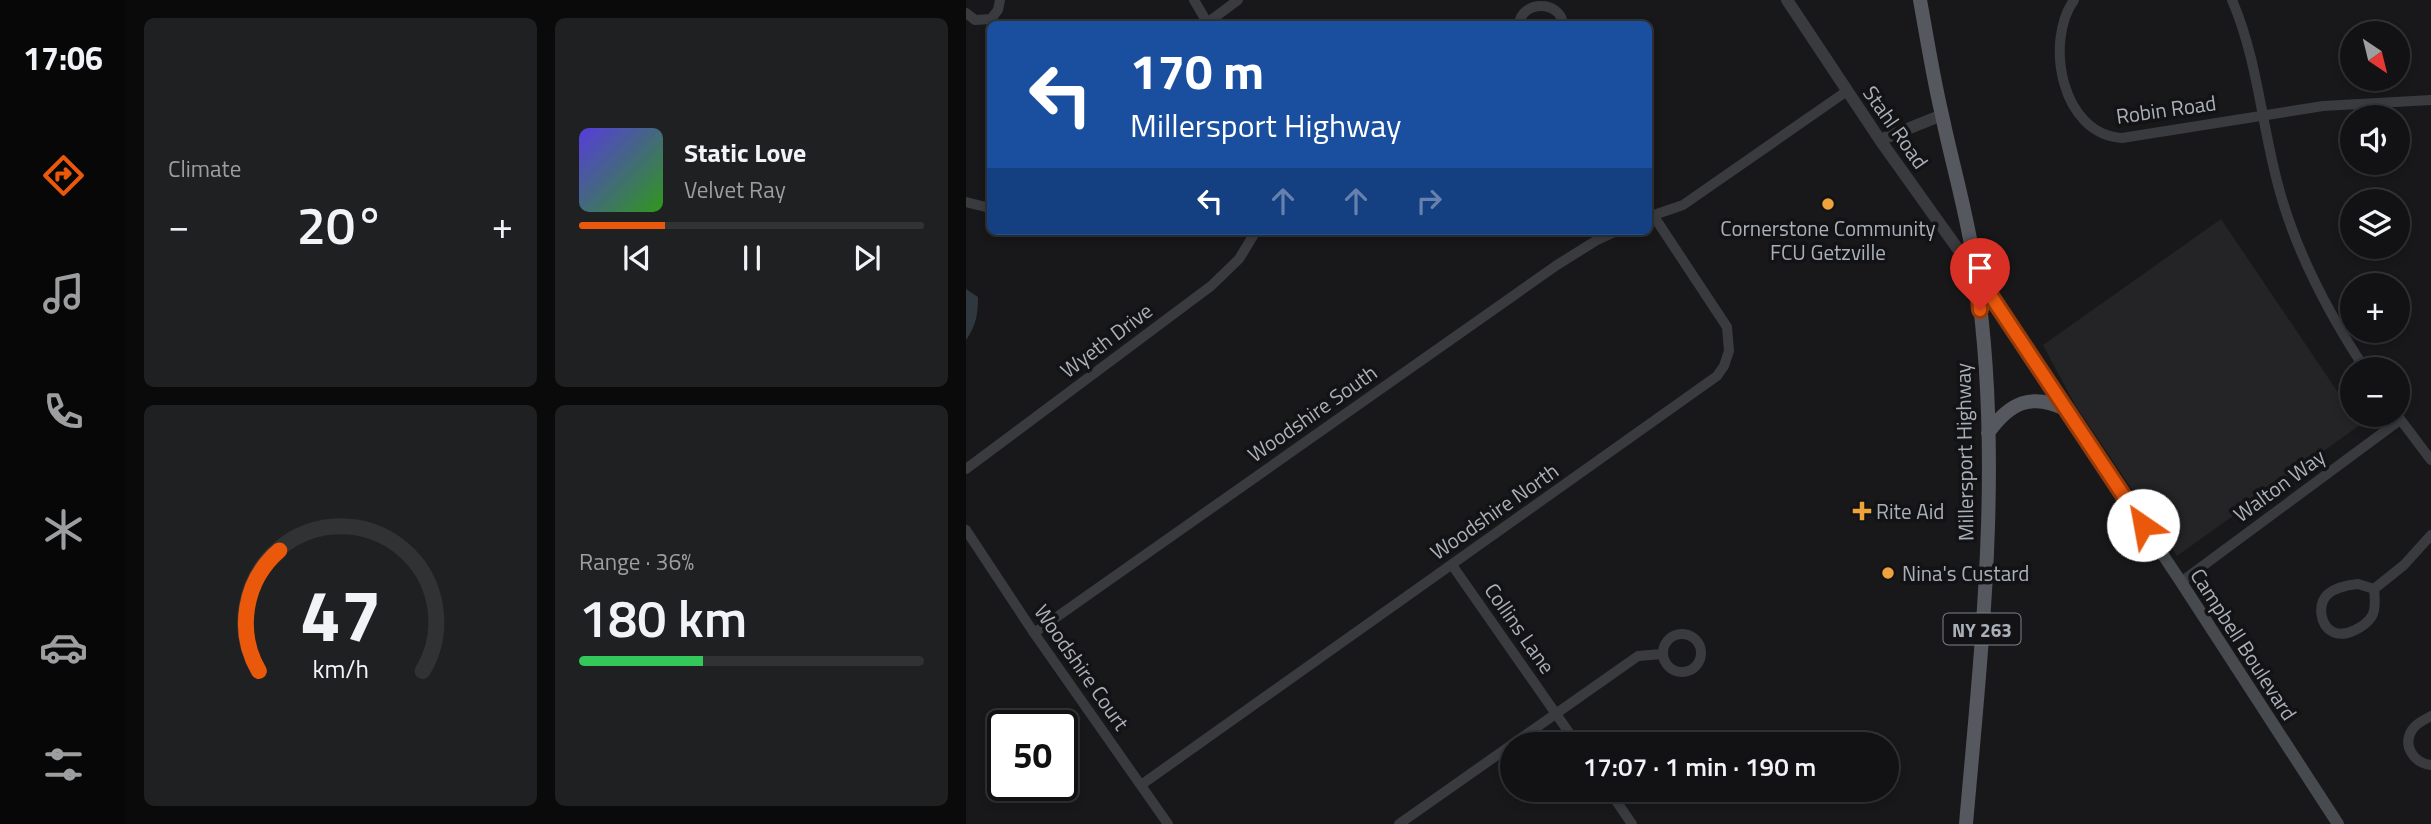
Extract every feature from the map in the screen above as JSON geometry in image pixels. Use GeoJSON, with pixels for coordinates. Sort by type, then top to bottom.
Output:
{"type":"FeatureCollection","features":[{"type":"Feature","properties":{"kind":"main road","name":"Millersport Highway"},"geometry":{"type":"LineString","coordinates":[[1920,0],[1977,275],[1986,378],[1989,522],[1977,708],[1966,824]]}},
{"type":"Feature","properties":{"kind":"main road","name":"Campbell Boulevard"},"geometry":{"type":"LineString","coordinates":[[1977,275],[2338,824]]}},
{"type":"Feature","properties":{"kind":"main road"},"geometry":{"type":"LineString","coordinates":[[1988,433],[2006,412],[2026,402],[2043,401],[2067,410]]}},
{"type":"Feature","properties":{"kind":"street"},"geometry":{"type":"LineString","coordinates":[[966,13],[975,20],[991,19],[999,10],[1000,0]]}},
{"type":"Feature","properties":{"kind":"street"},"geometry":{"type":"LineString","coordinates":[[1194,0],[1206,21]]}},
{"type":"Feature","properties":{"kind":"street"},"geometry":{"type":"LineString","coordinates":[[1212,21],[1238,0]]}},
{"type":"Feature","properties":{"kind":"street","name":"Stahl Road"},"geometry":{"type":"LineString","coordinates":[[1787,0],[1880,140],[1977,275]]}},
{"type":"Feature","properties":{"kind":"street","name":"Robin Road"},"geometry":{"type":"LineString","coordinates":[[2074,0],[2060,27],[2063,76],[2077,112],[2099,134],[2122,138],[2323,106],[2431,100]]}},
{"type":"Feature","properties":{"kind":"street"},"geometry":{"type":"LineString","coordinates":[[2232,0],[2252,56],[2276,180],[2295,240],[2317,287],[2358,357]]}},
{"type":"Feature","properties":{"kind":"street"},"geometry":{"type":"LineString","coordinates":[[1520,21],[1522,12],[1528,6],[1542,2],[1555,7],[1562,21]]}},
{"type":"Feature","properties":{"kind":"street"},"geometry":{"type":"LineString","coordinates":[[1652,216],[1683,205],[1847,90]]}},
{"type":"Feature","properties":{"kind":"street"},"geometry":{"type":"LineString","coordinates":[[1880,140],[1942,115]]}},
{"type":"Feature","properties":{"kind":"street"},"geometry":{"type":"LineString","coordinates":[[966,202],[987,207]]}},
{"type":"Feature","properties":{"kind":"street","name":"Woodshire North"},"geometry":{"type":"LineString","coordinates":[[1141,785],[1717,376],[1729,351],[1727,327],[1652,217]]}},
{"type":"Feature","properties":{"kind":"street","name":"Wyeth Drive"},"geometry":{"type":"LineString","coordinates":[[966,469],[1211,286],[1239,259],[1254,235]]}},
{"type":"Feature","properties":{"kind":"street","name":"Woodshire South"},"geometry":{"type":"LineString","coordinates":[[1034,633],[1557,265],[1608,235]]}},
{"type":"Feature","properties":{"kind":"street","name":"Walton Way"},"geometry":{"type":"LineString","coordinates":[[2181,582],[2385,427]]}},
{"type":"Feature","properties":{"kind":"street"},"geometry":{"type":"LineString","coordinates":[[2406,427],[2431,460]]}},
{"type":"Feature","properties":{"kind":"street","name":"Woodshire Court"},"geometry":{"type":"LineString","coordinates":[[966,530],[1034,633],[1168,824]]}},
{"type":"Feature","properties":{"kind":"street"},"geometry":{"type":"LineString","coordinates":[[2374,589],[2404,565],[2431,534]]}},
{"type":"Feature","properties":{"kind":"street","name":"Collins Lane"},"geometry":{"type":"LineString","coordinates":[[1452,565],[1569,732]]}},
{"type":"Feature","properties":{"kind":"street"},"geometry":{"type":"LineString","coordinates":[[2358,584],[2374,589],[2372,615],[2363,626],[2345,634],[2333,632],[2324,624],[2321,615],[2322,603],[2328,594],[2345,585],[2358,584]]}},
{"type":"Feature","properties":{"kind":"street"},"geometry":{"type":"LineString","coordinates":[[1676,634],[1695,638],[1701,650],[1695,667],[1684,672],[1672,670],[1662,654],[1665,642],[1676,634]]}},
{"type":"Feature","properties":{"kind":"street"},"geometry":{"type":"LineString","coordinates":[[1399,824],[1638,656],[1662,654]]}},
{"type":"Feature","properties":{"kind":"street"},"geometry":{"type":"LineString","coordinates":[[2431,716],[2417,723],[2409,740],[2409,749],[2415,758],[2423,764],[2431,765]]}},
{"type":"Feature","properties":{"kind":"street"},"geometry":{"type":"LineString","coordinates":[[1617,802],[1632,824]]}},
{"type":"Feature","properties":{"kind":"shaded area"},"geometry":{"type":"Polygon","coordinates":[[[2221,219],[2340,395],[2340,427],[2357,427],[2177,556],[2075,405],[2043,345],[2221,219]]]}},
{"type":"Feature","properties":{"kind":"shaded area"},"geometry":{"type":"Polygon","coordinates":[[[966,289],[978,297],[978,309],[976,320],[966,340],[966,289]]]}},
{"type":"Feature","properties":{"kind":"place","name":"Cornerstone Community FCU Getzville"},"geometry":{"type":"Point","coordinates":[1828,204]}},
{"type":"Feature","properties":{"kind":"place","name":"Rite Aid"},"geometry":{"type":"Point","coordinates":[1862,511]}},
{"type":"Feature","properties":{"kind":"place","name":"Nina's Custard"},"geometry":{"type":"Point","coordinates":[1888,573]}},
{"type":"Feature","properties":{"kind":"route"},"geometry":{"type":"LineString","coordinates":[[1980,310],[1977,275],[2143,525]]}}]}
